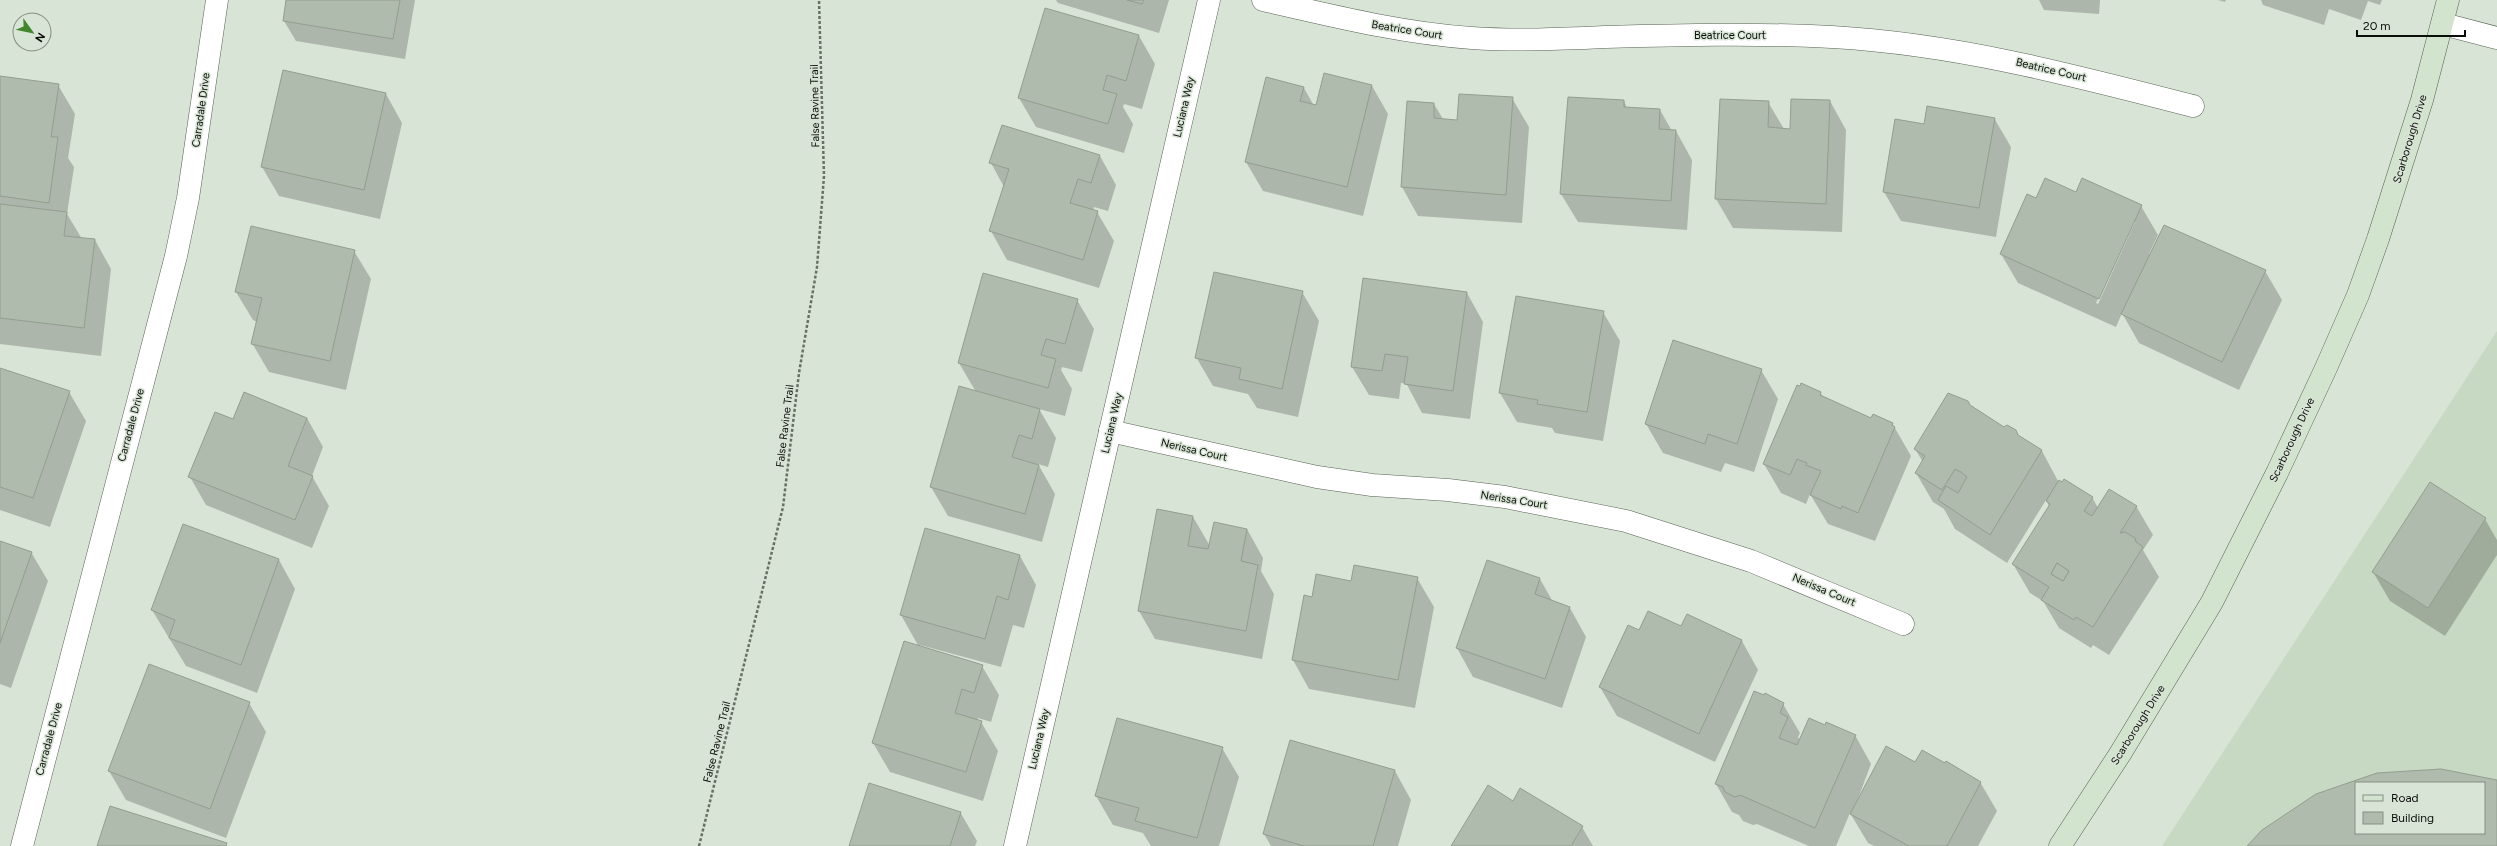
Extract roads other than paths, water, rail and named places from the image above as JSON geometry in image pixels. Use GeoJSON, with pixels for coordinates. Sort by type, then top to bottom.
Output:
{"type":"FeatureCollection","features":[{"type":"Feature","properties":{"kind":"street","name":"Carradale Drive"},"geometry":{"type":"LineString","coordinates":[[22,846],[176,256],[188,198],[217,0]]}},
{"type":"Feature","properties":{"kind":"street","name":"Luciana Way"},"geometry":{"type":"LineString","coordinates":[[1015,846],[1209,0]]}},
{"type":"Feature","properties":{"kind":"street","name":"Beatrice Court"},"geometry":{"type":"LineString","coordinates":[[1263,0],[1406,32],[1473,38],[1519,40],[1765,35],[1894,42],[1959,50],[2026,64],[2193,106]]}},
{"type":"Feature","properties":{"kind":"street","name":"Scarborough Drive"},"geometry":{"type":"LineString","coordinates":[[2060,846],[2120,754],[2212,602],[2281,466],[2358,295],[2416,121],[2443,24],[2448,0]]}},
{"type":"Feature","properties":{"kind":"street"},"geometry":{"type":"LineString","coordinates":[[2443,24],[2497,38]]}},
{"type":"Feature","properties":{"kind":"street","name":"Nerissa Court"},"geometry":{"type":"LineString","coordinates":[[1110,431],[1317,477],[1372,485],[1448,490],[1505,497],[1626,521],[1751,561],[1903,624]]}}]}
